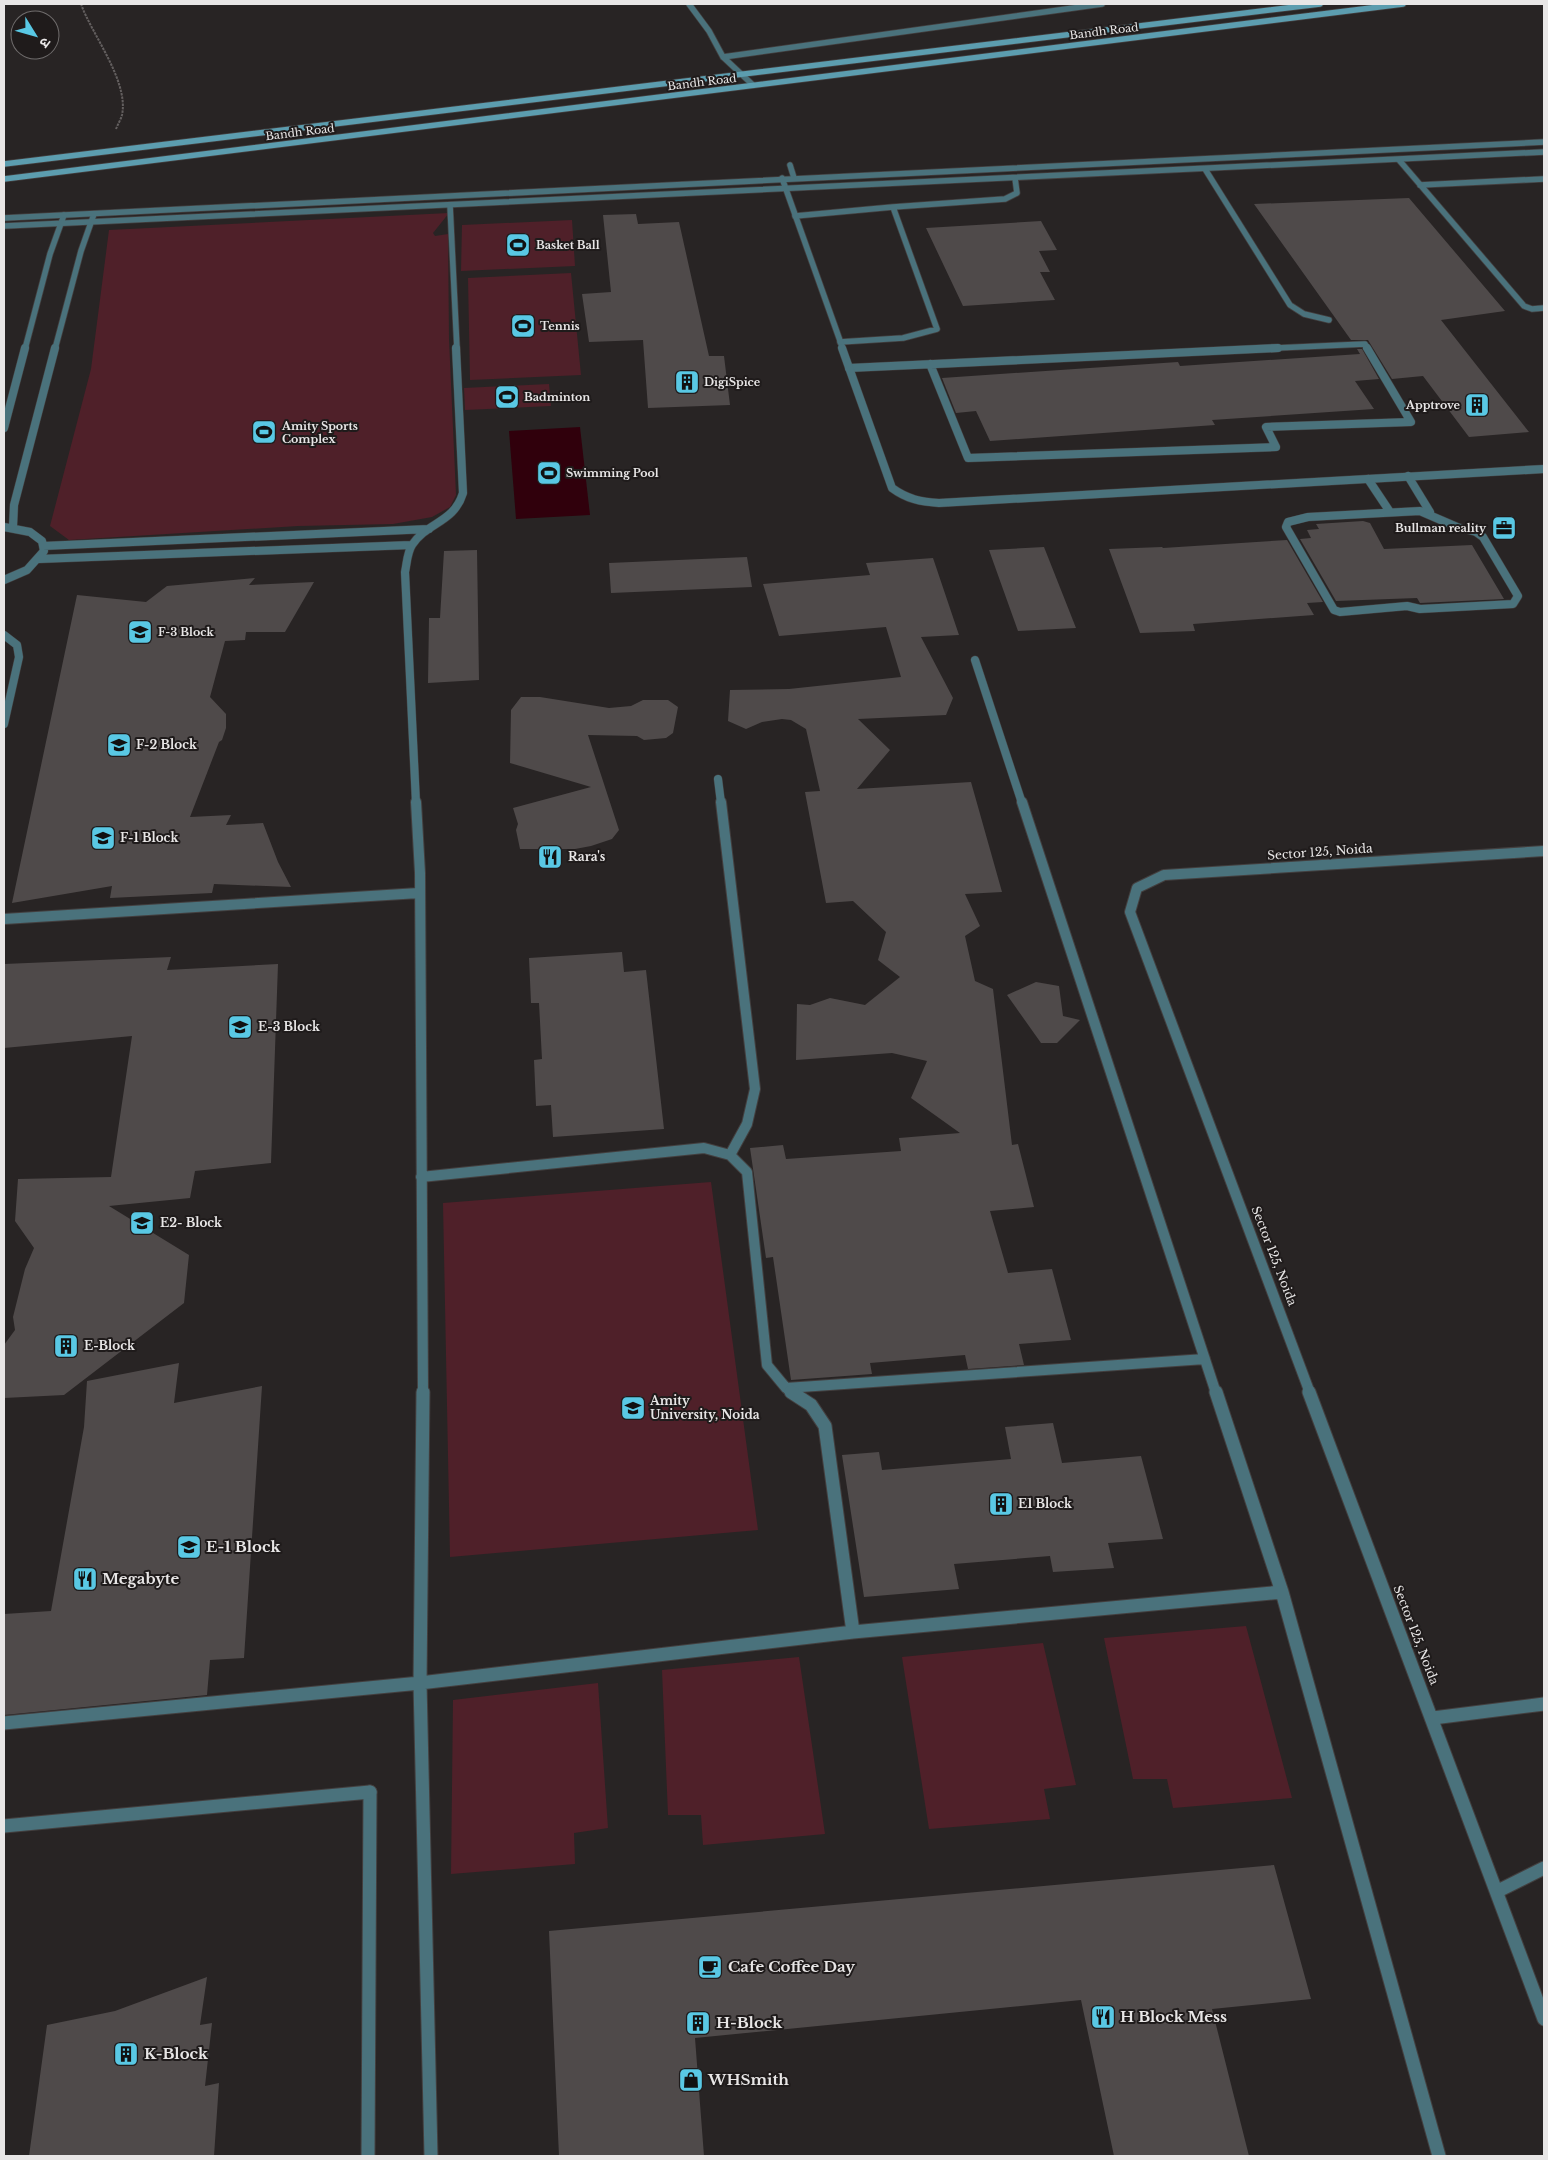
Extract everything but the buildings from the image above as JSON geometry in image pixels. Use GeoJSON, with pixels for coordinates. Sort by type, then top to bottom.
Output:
{"type":"FeatureCollection","features":[{"type":"Feature","properties":{"kind":"main road","name":"Bandh Road"},"geometry":{"type":"LineString","coordinates":[[4,164],[1320,4]]}},
{"type":"Feature","properties":{"kind":"main road","name":"Bandh Road"},"geometry":{"type":"LineString","coordinates":[[4,179],[1403,4]]}},
{"type":"Feature","properties":{"kind":"street"},"geometry":{"type":"LineString","coordinates":[[688,4],[709,32],[723,57],[753,85]]}},
{"type":"Feature","properties":{"kind":"street"},"geometry":{"type":"LineString","coordinates":[[723,57],[1102,4]]}},
{"type":"Feature","properties":{"kind":"street"},"geometry":{"type":"LineString","coordinates":[[4,226],[61,223],[93,218],[782,178],[1544,142]]}},
{"type":"Feature","properties":{"kind":"street"},"geometry":{"type":"LineString","coordinates":[[1374,150],[1381,160]]}},
{"type":"Feature","properties":{"kind":"street"},"geometry":{"type":"LineString","coordinates":[[4,218],[64,215],[93,218],[450,205],[1544,152]]}},
{"type":"Feature","properties":{"kind":"street"},"geometry":{"type":"LineString","coordinates":[[1398,160],[1524,306],[1532,309],[1544,308]]}},
{"type":"Feature","properties":{"kind":"street"},"geometry":{"type":"LineString","coordinates":[[790,165],[794,178]]}},
{"type":"Feature","properties":{"kind":"street"},"geometry":{"type":"LineString","coordinates":[[1205,169],[1290,305],[1303,314],[1329,320]]}},
{"type":"Feature","properties":{"kind":"street"},"geometry":{"type":"LineString","coordinates":[[782,178],[892,488],[903,497],[919,502],[939,503],[1544,468]]}},
{"type":"Feature","properties":{"kind":"street"},"geometry":{"type":"LineString","coordinates":[[795,216],[893,207],[1005,200],[1017,193],[1015,178]]}},
{"type":"Feature","properties":{"kind":"street"},"geometry":{"type":"LineString","coordinates":[[1420,185],[1544,179]]}},
{"type":"Feature","properties":{"kind":"street"},"geometry":{"type":"LineString","coordinates":[[431,2156],[420,1683],[423,1390],[420,1177],[420,873],[405,572],[411,545],[429,529],[452,515],[461,504],[464,493],[450,205]]}},
{"type":"Feature","properties":{"kind":"street"},"geometry":{"type":"LineString","coordinates":[[840,342],[914,336],[937,329],[893,207]]}},
{"type":"Feature","properties":{"kind":"street"},"geometry":{"type":"LineString","coordinates":[[4,428],[50,254],[64,215]]}},
{"type":"Feature","properties":{"kind":"street"},"geometry":{"type":"LineString","coordinates":[[14,527],[14,506],[81,251],[93,218]]}},
{"type":"Feature","properties":{"kind":"street"},"geometry":{"type":"LineString","coordinates":[[849,368],[930,364],[1365,344],[1411,422],[1266,427],[1276,447],[968,458],[930,364]]}},
{"type":"Feature","properties":{"kind":"street"},"geometry":{"type":"LineString","coordinates":[[1408,476],[1430,512],[1454,526],[1478,532],[1483,537],[1518,596],[1517,600],[1513,604],[1420,609],[1407,606],[1340,612],[1334,610],[1286,527],[1288,522],[1308,517],[1390,512],[1430,512]]}},
{"type":"Feature","properties":{"kind":"street"},"geometry":{"type":"LineString","coordinates":[[1368,478],[1390,512]]}},
{"type":"Feature","properties":{"kind":"street"},"geometry":{"type":"LineString","coordinates":[[4,527],[14,527],[30,532],[42,541],[44,551],[36,564],[23,573],[4,580]]}},
{"type":"Feature","properties":{"kind":"street"},"geometry":{"type":"LineString","coordinates":[[43,546],[429,529]]}},
{"type":"Feature","properties":{"kind":"street"},"geometry":{"type":"LineString","coordinates":[[39,559],[411,545]]}},
{"type":"Feature","properties":{"kind":"street"},"geometry":{"type":"LineString","coordinates":[[4,635],[17,645],[19,657],[4,724]]}},
{"type":"Feature","properties":{"kind":"street"},"geometry":{"type":"LineString","coordinates":[[975,660],[1282,1592],[1440,2156]]}},
{"type":"Feature","properties":{"kind":"street"},"geometry":{"type":"LineString","coordinates":[[718,778],[755,1089],[752,1111],[743,1136],[730,1155]]}},
{"type":"Feature","properties":{"kind":"street","name":"Sector 125, Noida"},"geometry":{"type":"LineString","coordinates":[[1544,851],[1164,876],[1137,888],[1130,912],[1498,1891],[1544,2019]]}},
{"type":"Feature","properties":{"kind":"street"},"geometry":{"type":"LineString","coordinates":[[4,919],[419,893]]}},
{"type":"Feature","properties":{"kind":"street"},"geometry":{"type":"LineString","coordinates":[[420,1177],[704,1148],[730,1155],[747,1172],[767,1365],[786,1388],[811,1405],[825,1426],[853,1632]]}},
{"type":"Feature","properties":{"kind":"street"},"geometry":{"type":"LineString","coordinates":[[786,1388],[1205,1359]]}},
{"type":"Feature","properties":{"kind":"street"},"geometry":{"type":"LineString","coordinates":[[4,1723],[420,1683],[853,1632],[1282,1592]]}},
{"type":"Feature","properties":{"kind":"street"},"geometry":{"type":"LineString","coordinates":[[1433,1718],[1544,1704]]}},
{"type":"Feature","properties":{"kind":"street"},"geometry":{"type":"LineString","coordinates":[[4,1826],[370,1792],[368,2156]]}},
{"type":"Feature","properties":{"kind":"street"},"geometry":{"type":"LineString","coordinates":[[1498,1891],[1544,1868]]}},
{"type":"Feature","properties":{"kind":"path"},"geometry":{"type":"LineString","coordinates":[[81,4],[84,16],[116,72],[122,102],[123,118],[117,128],[100,147],[104,152]]}},
{"type":"Feature","properties":{"kind":"shaded area","name":"Amity Sports Complex"},"geometry":{"type":"Polygon","coordinates":[[[449,213],[433,233],[435,236],[448,234],[449,339],[456,495],[450,507],[432,517],[393,524],[298,526],[69,540],[50,526],[91,369],[109,230],[449,213]]]}},
{"type":"Feature","properties":{"kind":"shaded area","name":"Basket Ball"},"geometry":{"type":"Polygon","coordinates":[[[572,220],[575,266],[461,271],[462,225],[572,220]]]}},
{"type":"Feature","properties":{"kind":"shaded area","name":"Tennis"},"geometry":{"type":"Polygon","coordinates":[[[571,273],[581,375],[470,380],[468,278],[571,273]]]}},
{"type":"Feature","properties":{"kind":"shaded area","name":"Badminton"},"geometry":{"type":"Polygon","coordinates":[[[549,384],[551,406],[465,410],[464,388],[549,384]]]}},
{"type":"Feature","properties":{"kind":"shaded area","name":"Swimming Pool"},"geometry":{"type":"Polygon","coordinates":[[[580,427],[590,515],[516,519],[509,431],[580,427]]]}},
{"type":"Feature","properties":{"kind":"shaded area"},"geometry":{"type":"Polygon","coordinates":[[[711,1182],[758,1530],[450,1557],[443,1203],[711,1182]]]}},
{"type":"Feature","properties":{"kind":"shaded area"},"geometry":{"type":"Polygon","coordinates":[[[1246,1626],[1292,1798],[1173,1808],[1167,1779],[1133,1779],[1104,1638],[1246,1626]]]}},
{"type":"Feature","properties":{"kind":"shaded area"},"geometry":{"type":"Polygon","coordinates":[[[1043,1643],[1076,1785],[1044,1789],[1050,1819],[929,1829],[902,1657],[1043,1643]]]}},
{"type":"Feature","properties":{"kind":"shaded area"},"geometry":{"type":"Polygon","coordinates":[[[799,1657],[825,1834],[703,1845],[701,1815],[668,1815],[662,1670],[799,1657]]]}},
{"type":"Feature","properties":{"kind":"shaded area"},"geometry":{"type":"Polygon","coordinates":[[[598,1683],[608,1828],[574,1833],[575,1864],[451,1874],[453,1700],[598,1683]]]}},
{"type":"Feature","properties":{"kind":"place","name":"Basket Ball"},"geometry":{"type":"Point","coordinates":[518,245]}},
{"type":"Feature","properties":{"kind":"place","name":"Tennis"},"geometry":{"type":"Point","coordinates":[523,326]}},
{"type":"Feature","properties":{"kind":"place","name":"DigiSpice"},"geometry":{"type":"Point","coordinates":[687,382]}},
{"type":"Feature","properties":{"kind":"place","name":"Badminton"},"geometry":{"type":"Point","coordinates":[507,397]}},
{"type":"Feature","properties":{"kind":"place","name":"Apptrove"},"geometry":{"type":"Point","coordinates":[1477,405]}},
{"type":"Feature","properties":{"kind":"place","name":"Amity Sports Complex"},"geometry":{"type":"Point","coordinates":[264,432]}},
{"type":"Feature","properties":{"kind":"place","name":"Swimming Pool"},"geometry":{"type":"Point","coordinates":[549,473]}},
{"type":"Feature","properties":{"kind":"place","name":"Bullman reality"},"geometry":{"type":"Point","coordinates":[1504,528]}},
{"type":"Feature","properties":{"kind":"place","name":"F-3 Block"},"geometry":{"type":"Point","coordinates":[140,632]}},
{"type":"Feature","properties":{"kind":"place","name":"F-2 Block"},"geometry":{"type":"Point","coordinates":[119,745]}},
{"type":"Feature","properties":{"kind":"place","name":"F-1 Block"},"geometry":{"type":"Point","coordinates":[103,838]}},
{"type":"Feature","properties":{"kind":"place","name":"Rara's"},"geometry":{"type":"Point","coordinates":[550,857]}},
{"type":"Feature","properties":{"kind":"place","name":"E-3 Block"},"geometry":{"type":"Point","coordinates":[240,1027]}},
{"type":"Feature","properties":{"kind":"place","name":"E2- Block"},"geometry":{"type":"Point","coordinates":[142,1223]}},
{"type":"Feature","properties":{"kind":"place","name":"E-Block"},"geometry":{"type":"Point","coordinates":[66,1346]}},
{"type":"Feature","properties":{"kind":"place","name":"Amity University, Noida"},"geometry":{"type":"Point","coordinates":[633,1408]}},
{"type":"Feature","properties":{"kind":"place","name":"E1 Block"},"geometry":{"type":"Point","coordinates":[1001,1504]}},
{"type":"Feature","properties":{"kind":"place","name":"E-1 Block"},"geometry":{"type":"Point","coordinates":[189,1547]}},
{"type":"Feature","properties":{"kind":"place","name":"Megabyte"},"geometry":{"type":"Point","coordinates":[85,1579]}},
{"type":"Feature","properties":{"kind":"place","name":"Cafe Coffee Day"},"geometry":{"type":"Point","coordinates":[710,1967]}},
{"type":"Feature","properties":{"kind":"place","name":"H Block Mess"},"geometry":{"type":"Point","coordinates":[1103,2017]}},
{"type":"Feature","properties":{"kind":"place","name":"H-Block"},"geometry":{"type":"Point","coordinates":[698,2023]}},
{"type":"Feature","properties":{"kind":"place","name":"K-Block"},"geometry":{"type":"Point","coordinates":[126,2054]}},
{"type":"Feature","properties":{"kind":"place","name":"WHSmith"},"geometry":{"type":"Point","coordinates":[691,2080]}}]}
